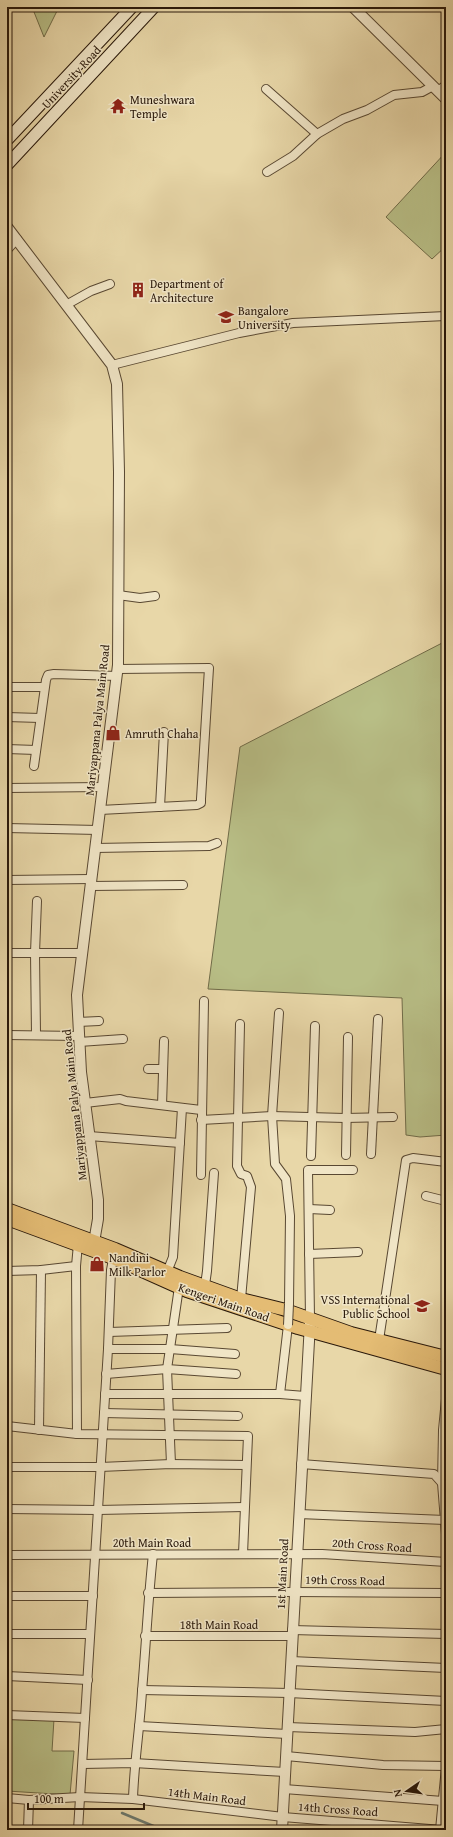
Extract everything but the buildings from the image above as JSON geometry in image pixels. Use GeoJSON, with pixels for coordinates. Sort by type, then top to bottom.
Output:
{"type":"FeatureCollection","features":[{"type":"Feature","properties":{"kind":"main road","name":"University Road"},"geometry":{"type":"LineString","coordinates":[[7,140],[132,7]]}},
{"type":"Feature","properties":{"kind":"main road","name":"University Road"},"geometry":{"type":"LineString","coordinates":[[7,165],[154,7]]}},
{"type":"Feature","properties":{"kind":"main road","name":"Kengeri Main Road"},"geometry":{"type":"LineString","coordinates":[[7,1209],[94,1246],[241,1299],[286,1310],[309,1325],[446,1369]]}},
{"type":"Feature","properties":{"kind":"main road","name":"Kengeri Main Road"},"geometry":{"type":"LineString","coordinates":[[7,1219],[78,1244],[94,1246]]}},
{"type":"Feature","properties":{"kind":"main road","name":"Kengeri Main Road"},"geometry":{"type":"LineString","coordinates":[[114,1253],[179,1288],[288,1325],[309,1325],[380,1340],[446,1357]]}},
{"type":"Feature","properties":{"kind":"street"},"geometry":{"type":"LineString","coordinates":[[353,7],[439,87],[446,99]]}},
{"type":"Feature","properties":{"kind":"street"},"geometry":{"type":"LineString","coordinates":[[267,172],[293,156],[317,134],[343,119],[367,110],[394,95],[422,92],[439,87]]}},
{"type":"Feature","properties":{"kind":"street"},"geometry":{"type":"LineString","coordinates":[[266,89],[317,134]]}},
{"type":"Feature","properties":{"kind":"street","name":"Mariyappana Palya Main Road"},"geometry":{"type":"LineString","coordinates":[[7,226],[112,365],[117,384],[117,673],[77,995],[79,1039],[85,1103],[98,1200],[98,1219],[94,1246]]}},
{"type":"Feature","properties":{"kind":"street"},"geometry":{"type":"LineString","coordinates":[[7,250],[17,239]]}},
{"type":"Feature","properties":{"kind":"street"},"geometry":{"type":"LineString","coordinates":[[66,305],[91,291],[110,284]]}},
{"type":"Feature","properties":{"kind":"street"},"geometry":{"type":"LineString","coordinates":[[112,365],[238,333],[293,323],[446,316]]}},
{"type":"Feature","properties":{"kind":"street"},"geometry":{"type":"LineString","coordinates":[[118,595],[140,598],[155,596]]}},
{"type":"Feature","properties":{"kind":"street"},"geometry":{"type":"LineString","coordinates":[[34,766],[44,687],[48,675],[209,668],[201,803],[197,806],[100,810]]}},
{"type":"Feature","properties":{"kind":"street"},"geometry":{"type":"LineString","coordinates":[[7,687],[44,687]]}},
{"type":"Feature","properties":{"kind":"street"},"geometry":{"type":"LineString","coordinates":[[7,717],[40,718]]}},
{"type":"Feature","properties":{"kind":"street"},"geometry":{"type":"LineString","coordinates":[[160,807],[164,732]]}},
{"type":"Feature","properties":{"kind":"street"},"geometry":{"type":"LineString","coordinates":[[7,749],[36,750]]}},
{"type":"Feature","properties":{"kind":"street"},"geometry":{"type":"LineString","coordinates":[[7,788],[103,787]]}},
{"type":"Feature","properties":{"kind":"street"},"geometry":{"type":"LineString","coordinates":[[7,828],[98,830]]}},
{"type":"Feature","properties":{"kind":"street"},"geometry":{"type":"LineString","coordinates":[[95,848],[209,846],[217,843]]}},
{"type":"Feature","properties":{"kind":"street"},"geometry":{"type":"LineString","coordinates":[[7,880],[183,885]]}},
{"type":"Feature","properties":{"kind":"street"},"geometry":{"type":"LineString","coordinates":[[36,1034],[35,953],[37,901]]}},
{"type":"Feature","properties":{"kind":"street"},"geometry":{"type":"LineString","coordinates":[[7,952],[82,953]]}},
{"type":"Feature","properties":{"kind":"street"},"geometry":{"type":"LineString","coordinates":[[201,1175],[204,1001]]}},
{"type":"Feature","properties":{"kind":"street"},"geometry":{"type":"LineString","coordinates":[[278,1013],[272,1116],[275,1164],[286,1180],[290,1216],[288,1325],[280,1394]]}},
{"type":"Feature","properties":{"kind":"street"},"geometry":{"type":"LineString","coordinates":[[371,1154],[378,1019]]}},
{"type":"Feature","properties":{"kind":"street"},"geometry":{"type":"LineString","coordinates":[[78,1022],[99,1020]]}},
{"type":"Feature","properties":{"kind":"street"},"geometry":{"type":"LineString","coordinates":[[240,1024],[237,1166],[241,1174],[247,1176],[251,1182],[241,1299]]}},
{"type":"Feature","properties":{"kind":"street"},"geometry":{"type":"LineString","coordinates":[[311,1156],[315,1026]]}},
{"type":"Feature","properties":{"kind":"street"},"geometry":{"type":"LineString","coordinates":[[7,1035],[36,1034],[79,1039],[123,1038]]}},
{"type":"Feature","properties":{"kind":"street"},"geometry":{"type":"LineString","coordinates":[[346,1155],[345,1118],[348,1036]]}},
{"type":"Feature","properties":{"kind":"street"},"geometry":{"type":"LineString","coordinates":[[162,1105],[164,1041]]}},
{"type":"Feature","properties":{"kind":"street"},"geometry":{"type":"LineString","coordinates":[[148,1069],[163,1069]]}},
{"type":"Feature","properties":{"kind":"street"},"geometry":{"type":"LineString","coordinates":[[85,1103],[120,1099],[201,1110]]}},
{"type":"Feature","properties":{"kind":"street"},"geometry":{"type":"LineString","coordinates":[[167,1272],[173,1257],[182,1108]]}},
{"type":"Feature","properties":{"kind":"street"},"geometry":{"type":"LineString","coordinates":[[201,1120],[272,1116],[345,1118],[393,1117]]}},
{"type":"Feature","properties":{"kind":"street"},"geometry":{"type":"LineString","coordinates":[[90,1136],[180,1143]]}},
{"type":"Feature","properties":{"kind":"street"},"geometry":{"type":"LineString","coordinates":[[380,1340],[406,1160],[413,1158],[446,1162]]}},
{"type":"Feature","properties":{"kind":"street"},"geometry":{"type":"LineString","coordinates":[[309,1325],[308,1170],[353,1170]]}},
{"type":"Feature","properties":{"kind":"street"},"geometry":{"type":"LineString","coordinates":[[205,1285],[214,1173]]}},
{"type":"Feature","properties":{"kind":"street"},"geometry":{"type":"LineString","coordinates":[[426,1196],[446,1201]]}},
{"type":"Feature","properties":{"kind":"street"},"geometry":{"type":"LineString","coordinates":[[309,1209],[330,1210]]}},
{"type":"Feature","properties":{"kind":"street"},"geometry":{"type":"LineString","coordinates":[[77,1434],[76,1266],[78,1244]]}},
{"type":"Feature","properties":{"kind":"street"},"geometry":{"type":"LineString","coordinates":[[309,1254],[358,1252]]}},
{"type":"Feature","properties":{"kind":"street"},"geometry":{"type":"LineString","coordinates":[[78,1830],[108,1349],[111,1270],[114,1253]]}},
{"type":"Feature","properties":{"kind":"street"},"geometry":{"type":"LineString","coordinates":[[7,1271],[41,1270],[76,1266]]}},
{"type":"Feature","properties":{"kind":"street"},"geometry":{"type":"LineString","coordinates":[[39,1430],[41,1270]]}},
{"type":"Feature","properties":{"kind":"street"},"geometry":{"type":"LineString","coordinates":[[171,1464],[171,1434],[167,1369],[179,1288]]}},
{"type":"Feature","properties":{"kind":"street","name":"1st Main Road"},"geometry":{"type":"LineString","coordinates":[[282,1830],[309,1325]]}},
{"type":"Feature","properties":{"kind":"street"},"geometry":{"type":"LineString","coordinates":[[109,1332],[227,1328]]}},
{"type":"Feature","properties":{"kind":"street"},"geometry":{"type":"LineString","coordinates":[[108,1349],[170,1349],[235,1354]]}},
{"type":"Feature","properties":{"kind":"street"},"geometry":{"type":"LineString","coordinates":[[106,1374],[167,1369],[236,1374]]}},
{"type":"Feature","properties":{"kind":"street"},"geometry":{"type":"LineString","coordinates":[[105,1394],[280,1394],[305,1396]]}},
{"type":"Feature","properties":{"kind":"street"},"geometry":{"type":"LineString","coordinates":[[446,1399],[443,1430],[442,1483],[446,1534]]}},
{"type":"Feature","properties":{"kind":"street"},"geometry":{"type":"LineString","coordinates":[[104,1413],[238,1416]]}},
{"type":"Feature","properties":{"kind":"street"},"geometry":{"type":"LineString","coordinates":[[7,1426],[77,1434],[103,1433],[248,1436],[243,1554]]}},
{"type":"Feature","properties":{"kind":"street"},"geometry":{"type":"LineString","coordinates":[[7,1466],[100,1467],[171,1464],[246,1465]]}},
{"type":"Feature","properties":{"kind":"street"},"geometry":{"type":"LineString","coordinates":[[301,1464],[434,1474],[442,1483]]}},
{"type":"Feature","properties":{"kind":"street"},"geometry":{"type":"LineString","coordinates":[[7,1509],[98,1510],[244,1508]]}},
{"type":"Feature","properties":{"kind":"street"},"geometry":{"type":"LineString","coordinates":[[299,1514],[445,1520]]}},
{"type":"Feature","properties":{"kind":"street"},"geometry":{"type":"LineString","coordinates":[[133,1799],[134,1763],[139,1726],[148,1593],[153,1554]]}},
{"type":"Feature","properties":{"kind":"street","name":"20th Main Road"},"geometry":{"type":"LineString","coordinates":[[7,1555],[296,1554]]}},
{"type":"Feature","properties":{"kind":"street","name":"20th Cross Road"},"geometry":{"type":"LineString","coordinates":[[296,1554],[322,1554],[446,1562]]}},
{"type":"Feature","properties":{"kind":"street","name":"19th Cross Road"},"geometry":{"type":"LineString","coordinates":[[148,1593],[446,1593]]}},
{"type":"Feature","properties":{"kind":"street"},"geometry":{"type":"LineString","coordinates":[[7,1596],[93,1596]]}},
{"type":"Feature","properties":{"kind":"street","name":"18th Main Road"},"geometry":{"type":"LineString","coordinates":[[145,1636],[292,1633],[446,1634]]}},
{"type":"Feature","properties":{"kind":"street"},"geometry":{"type":"LineString","coordinates":[[7,1634],[90,1634]]}},
{"type":"Feature","properties":{"kind":"street"},"geometry":{"type":"LineString","coordinates":[[291,1661],[446,1668]]}},
{"type":"Feature","properties":{"kind":"street"},"geometry":{"type":"LineString","coordinates":[[7,1676],[88,1680]]}},
{"type":"Feature","properties":{"kind":"street"},"geometry":{"type":"LineString","coordinates":[[142,1690],[289,1693],[446,1701]]}},
{"type":"Feature","properties":{"kind":"street"},"geometry":{"type":"LineString","coordinates":[[7,1716],[85,1718]]}},
{"type":"Feature","properties":{"kind":"street"},"geometry":{"type":"LineString","coordinates":[[139,1726],[415,1732],[446,1729]]}},
{"type":"Feature","properties":{"kind":"street"},"geometry":{"type":"LineString","coordinates":[[286,1756],[383,1765],[446,1766],[440,1830]]}},
{"type":"Feature","properties":{"kind":"street"},"geometry":{"type":"LineString","coordinates":[[82,1764],[134,1763],[285,1772]]}},
{"type":"Feature","properties":{"kind":"street"},"geometry":{"type":"LineString","coordinates":[[284,1789],[444,1796]]}},
{"type":"Feature","properties":{"kind":"street","name":"14th Main Road"},"geometry":{"type":"LineString","coordinates":[[7,1798],[29,1800],[80,1797],[133,1799],[283,1817]]}},
{"type":"Feature","properties":{"kind":"street"},"geometry":{"type":"LineString","coordinates":[[28,1830],[29,1800]]}},
{"type":"Feature","properties":{"kind":"street","name":"14th Cross Road"},"geometry":{"type":"LineString","coordinates":[[283,1817],[440,1830]]}},
{"type":"Feature","properties":{"kind":"green space"},"geometry":{"type":"Polygon","coordinates":[[[32,7],[59,7],[44,37],[32,7]]]}},
{"type":"Feature","properties":{"kind":"green space"},"geometry":{"type":"Polygon","coordinates":[[[446,152],[446,246],[432,259],[386,217],[446,152]]]}},
{"type":"Feature","properties":{"kind":"green space"},"geometry":{"type":"Polygon","coordinates":[[[446,641],[446,1135],[420,1137],[406,1135],[402,998],[208,989],[240,747],[446,641]]]}},
{"type":"Feature","properties":{"kind":"green space"},"geometry":{"type":"Polygon","coordinates":[[[7,1718],[54,1719],[52,1751],[74,1751],[70,1795],[7,1791],[7,1718]]]}},
{"type":"Feature","properties":{"kind":"waterway"},"geometry":{"type":"LineString","coordinates":[[122,1813],[163,1830]]}},
{"type":"Feature","properties":{"kind":"place","name":"Muneshwara Temple"},"geometry":{"type":"Point","coordinates":[118,106]}},
{"type":"Feature","properties":{"kind":"place","name":"Department of Architecture"},"geometry":{"type":"Point","coordinates":[138,290]}},
{"type":"Feature","properties":{"kind":"place","name":"Bangalore University"},"geometry":{"type":"Point","coordinates":[226,317]}},
{"type":"Feature","properties":{"kind":"place","name":"Amruth Chaha"},"geometry":{"type":"Point","coordinates":[113,733]}},
{"type":"Feature","properties":{"kind":"place","name":"Nandini Milk Parlor"},"geometry":{"type":"Point","coordinates":[97,1264]}},
{"type":"Feature","properties":{"kind":"place","name":"VSS International Public School"},"geometry":{"type":"Point","coordinates":[422,1306]}}]}
